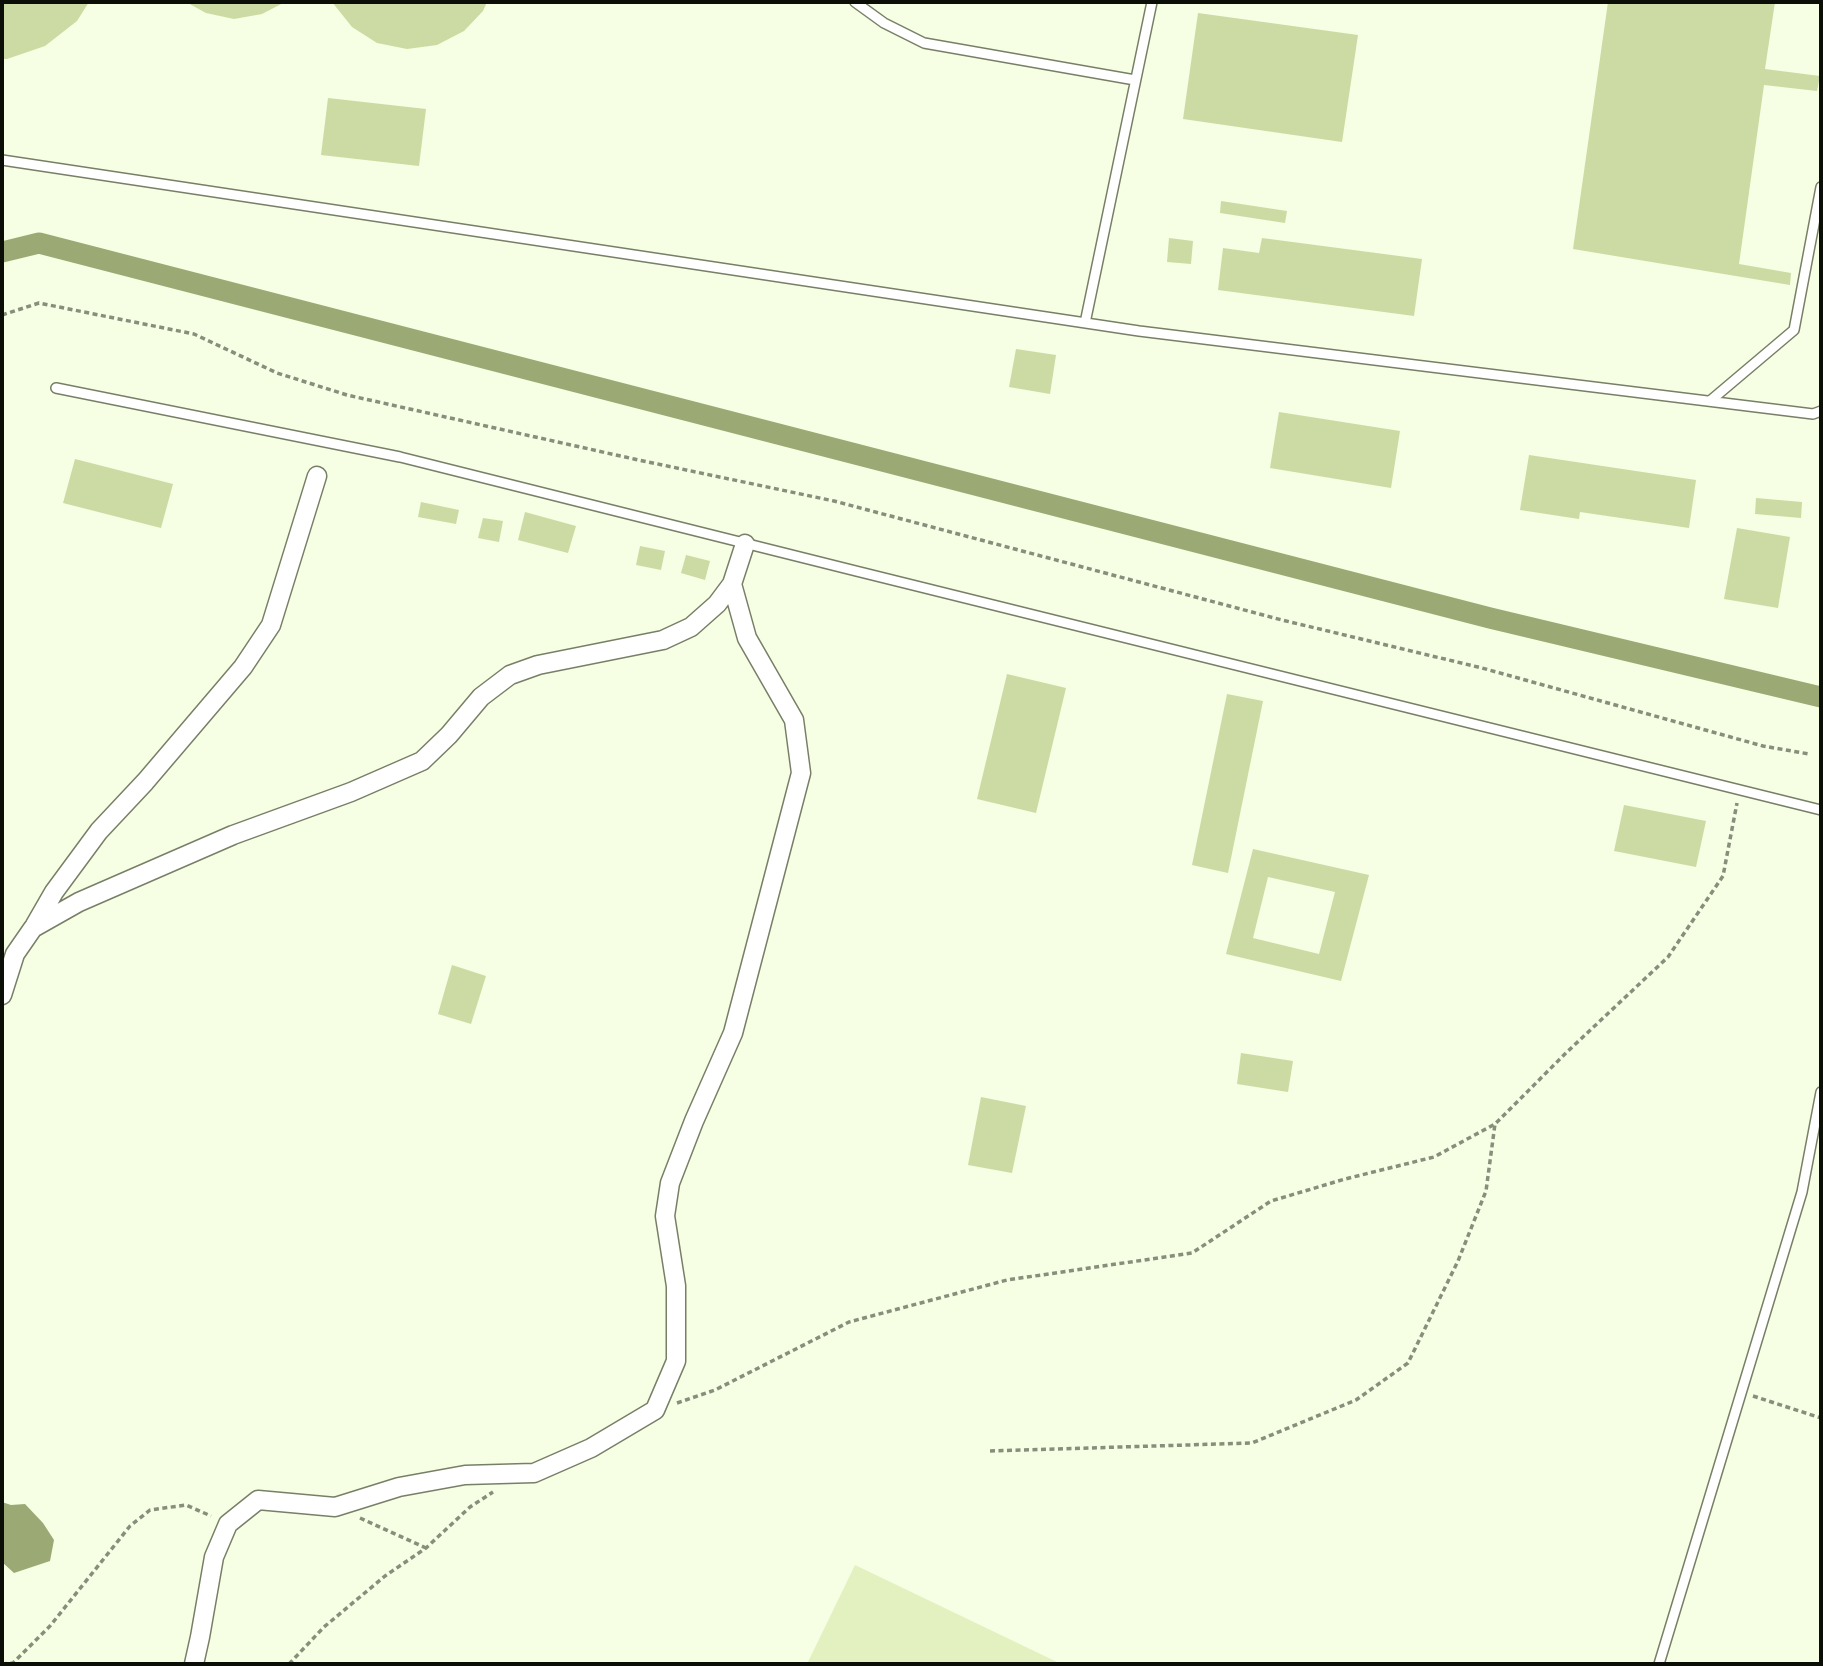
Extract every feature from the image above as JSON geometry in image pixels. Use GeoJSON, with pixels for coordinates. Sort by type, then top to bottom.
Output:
{"type":"FeatureCollection","features":[{"type":"Feature","properties":{"kind":"street"},"geometry":{"type":"LineString","coordinates":[[2,995],[15,954],[54,892],[99,831],[145,782],[243,667],[271,625],[317,476]]}},
{"type":"Feature","properties":{"kind":"street"},"geometry":{"type":"LineString","coordinates":[[33,928],[79,902],[233,835],[351,792],[422,761],[449,735],[481,697],[510,675],[538,664],[663,640],[691,627],[717,604],[732,584],[745,544]]}},
{"type":"Feature","properties":{"kind":"street"},"geometry":{"type":"LineString","coordinates":[[194,1664],[214,1557],[228,1524],[258,1500],[335,1507],[399,1488],[466,1475],[534,1473],[591,1448],[655,1410],[676,1361],[676,1286],[665,1216],[670,1183],[733,1033],[801,773],[794,720],[747,638],[732,584]]}},
{"type":"Feature","properties":{"kind":"lane"},"geometry":{"type":"LineString","coordinates":[[855,2],[884,23],[924,43],[1135,80]]}},
{"type":"Feature","properties":{"kind":"lane"},"geometry":{"type":"LineString","coordinates":[[1085,323],[1152,2]]}},
{"type":"Feature","properties":{"kind":"lane"},"geometry":{"type":"LineString","coordinates":[[2,160],[1139,331],[1813,414],[1821,411]]}},
{"type":"Feature","properties":{"kind":"lane"},"geometry":{"type":"LineString","coordinates":[[1710,401],[1794,330],[1821,187]]}},
{"type":"Feature","properties":{"kind":"lane"},"geometry":{"type":"LineString","coordinates":[[56,388],[400,457],[1821,810]]}},
{"type":"Feature","properties":{"kind":"lane"},"geometry":{"type":"LineString","coordinates":[[1659,1664],[1801,1192],[1821,1092]]}},
{"type":"Feature","properties":{"kind":"path"},"geometry":{"type":"LineString","coordinates":[[2,315],[38,303],[194,334],[277,373],[347,395],[834,501],[1282,620],[1482,668],[1763,746],[1810,754]]}},
{"type":"Feature","properties":{"kind":"path"},"geometry":{"type":"LineString","coordinates":[[655,1410],[715,1390],[849,1322],[1007,1280],[1192,1253],[1271,1200],[1434,1157],[1495,1124],[1668,957],[1723,876],[1740,789]]}},
{"type":"Feature","properties":{"kind":"path"},"geometry":{"type":"LineString","coordinates":[[990,1451],[1252,1443],[1356,1400],[1408,1363],[1458,1261],[1486,1191],[1495,1124]]}},
{"type":"Feature","properties":{"kind":"path"},"geometry":{"type":"LineString","coordinates":[[1741,1392],[1821,1418]]}},
{"type":"Feature","properties":{"kind":"path"},"geometry":{"type":"LineString","coordinates":[[289,1664],[324,1627],[385,1576],[426,1548],[470,1507],[524,1473]]}},
{"type":"Feature","properties":{"kind":"path"},"geometry":{"type":"LineString","coordinates":[[2,1664],[13,1663],[50,1626],[130,1525],[150,1510],[186,1505],[228,1524]]}},
{"type":"Feature","properties":{"kind":"path"},"geometry":{"type":"LineString","coordinates":[[335,1507],[426,1548]]}},
{"type":"Feature","properties":{"kind":"shaded area"},"geometry":{"type":"Polygon","coordinates":[[[2,1502],[11,1505],[25,1504],[43,1523],[54,1540],[50,1561],[14,1573],[2,1562],[2,1502]]]}},
{"type":"Feature","properties":{"kind":"shaded area"},"geometry":{"type":"Polygon","coordinates":[[[855,1565],[1055,1661],[1060,1664],[807,1664],[855,1565]]]}},
{"type":"Feature","properties":{"kind":"building"},"geometry":{"type":"Polygon","coordinates":[[[2,2],[89,2],[77,21],[45,46],[2,59],[2,2]]]}},
{"type":"Feature","properties":{"kind":"building"},"geometry":{"type":"Polygon","coordinates":[[[186,2],[285,2],[262,14],[234,19],[206,13],[186,2]]]}},
{"type":"Feature","properties":{"kind":"building"},"geometry":{"type":"Polygon","coordinates":[[[332,2],[487,2],[483,11],[464,31],[437,45],[407,49],[377,43],[352,27],[332,2]]]}},
{"type":"Feature","properties":{"kind":"building"},"geometry":{"type":"Polygon","coordinates":[[[1608,2],[1775,2],[1765,69],[1820,76],[1817,91],[1764,85],[1739,264],[1791,273],[1790,285],[1573,249],[1608,2]]]}},
{"type":"Feature","properties":{"kind":"building"},"geometry":{"type":"Polygon","coordinates":[[[1198,13],[1358,35],[1342,142],[1183,119],[1198,13]]]}},
{"type":"Feature","properties":{"kind":"building"},"geometry":{"type":"Polygon","coordinates":[[[328,98],[426,109],[419,166],[321,155],[328,98]]]}},
{"type":"Feature","properties":{"kind":"building"},"geometry":{"type":"Polygon","coordinates":[[[1221,201],[1287,211],[1285,223],[1220,213],[1221,201]]]}},
{"type":"Feature","properties":{"kind":"building"},"geometry":{"type":"Polygon","coordinates":[[[1169,238],[1193,241],[1191,264],[1167,262],[1169,238]]]}},
{"type":"Feature","properties":{"kind":"building"},"geometry":{"type":"Polygon","coordinates":[[[1262,238],[1422,259],[1414,316],[1218,290],[1223,248],[1259,253],[1262,238]]]}},
{"type":"Feature","properties":{"kind":"building"},"geometry":{"type":"Polygon","coordinates":[[[1016,349],[1056,355],[1050,394],[1009,387],[1016,349]]]}},
{"type":"Feature","properties":{"kind":"building"},"geometry":{"type":"Polygon","coordinates":[[[1279,412],[1400,431],[1391,488],[1270,468],[1279,412]]]}},
{"type":"Feature","properties":{"kind":"building"},"geometry":{"type":"Polygon","coordinates":[[[1529,455],[1696,480],[1689,528],[1580,512],[1579,519],[1520,510],[1529,455]]]}},
{"type":"Feature","properties":{"kind":"building"},"geometry":{"type":"Polygon","coordinates":[[[75,459],[173,484],[161,528],[63,503],[75,459]]]}},
{"type":"Feature","properties":{"kind":"building"},"geometry":{"type":"Polygon","coordinates":[[[1756,498],[1802,502],[1801,518],[1755,514],[1756,498]]]}},
{"type":"Feature","properties":{"kind":"building"},"geometry":{"type":"Polygon","coordinates":[[[421,502],[459,510],[456,524],[418,517],[421,502]]]}},
{"type":"Feature","properties":{"kind":"building"},"geometry":{"type":"Polygon","coordinates":[[[525,512],[576,526],[568,553],[518,540],[525,512]]]}},
{"type":"Feature","properties":{"kind":"building"},"geometry":{"type":"Polygon","coordinates":[[[483,518],[503,521],[499,542],[478,538],[483,518]]]}},
{"type":"Feature","properties":{"kind":"building"},"geometry":{"type":"Polygon","coordinates":[[[1737,528],[1790,537],[1778,608],[1724,599],[1737,528]]]}},
{"type":"Feature","properties":{"kind":"building"},"geometry":{"type":"Polygon","coordinates":[[[640,546],[665,551],[661,570],[636,565],[640,546]]]}},
{"type":"Feature","properties":{"kind":"building"},"geometry":{"type":"Polygon","coordinates":[[[686,555],[710,561],[705,580],[681,573],[686,555]]]}},
{"type":"Feature","properties":{"kind":"building"},"geometry":{"type":"Polygon","coordinates":[[[1007,674],[1066,688],[1036,813],[977,799],[1007,674]]]}},
{"type":"Feature","properties":{"kind":"building"},"geometry":{"type":"Polygon","coordinates":[[[1227,694],[1263,701],[1228,873],[1192,865],[1227,694]]]}},
{"type":"Feature","properties":{"kind":"building"},"geometry":{"type":"Polygon","coordinates":[[[1624,805],[1706,821],[1696,867],[1614,851],[1624,805]]]}},
{"type":"Feature","properties":{"kind":"building"},"geometry":{"type":"Polygon","coordinates":[[[1253,849],[1369,875],[1341,981],[1226,954],[1253,849]],[[1268,877],[1253,938],[1319,954],[1335,892],[1268,877]]]}},
{"type":"Feature","properties":{"kind":"building"},"geometry":{"type":"Polygon","coordinates":[[[452,965],[486,976],[471,1024],[438,1014],[452,965]]]}},
{"type":"Feature","properties":{"kind":"building"},"geometry":{"type":"Polygon","coordinates":[[[1241,1053],[1293,1061],[1288,1092],[1237,1084],[1241,1053]]]}},
{"type":"Feature","properties":{"kind":"building"},"geometry":{"type":"Polygon","coordinates":[[[981,1097],[1026,1106],[1012,1173],[968,1165],[981,1097]]]}},
{"type":"Feature","properties":{"kind":"waterway"},"geometry":{"type":"LineString","coordinates":[[2,252],[39,243],[1490,618],[1821,697]]}}]}
